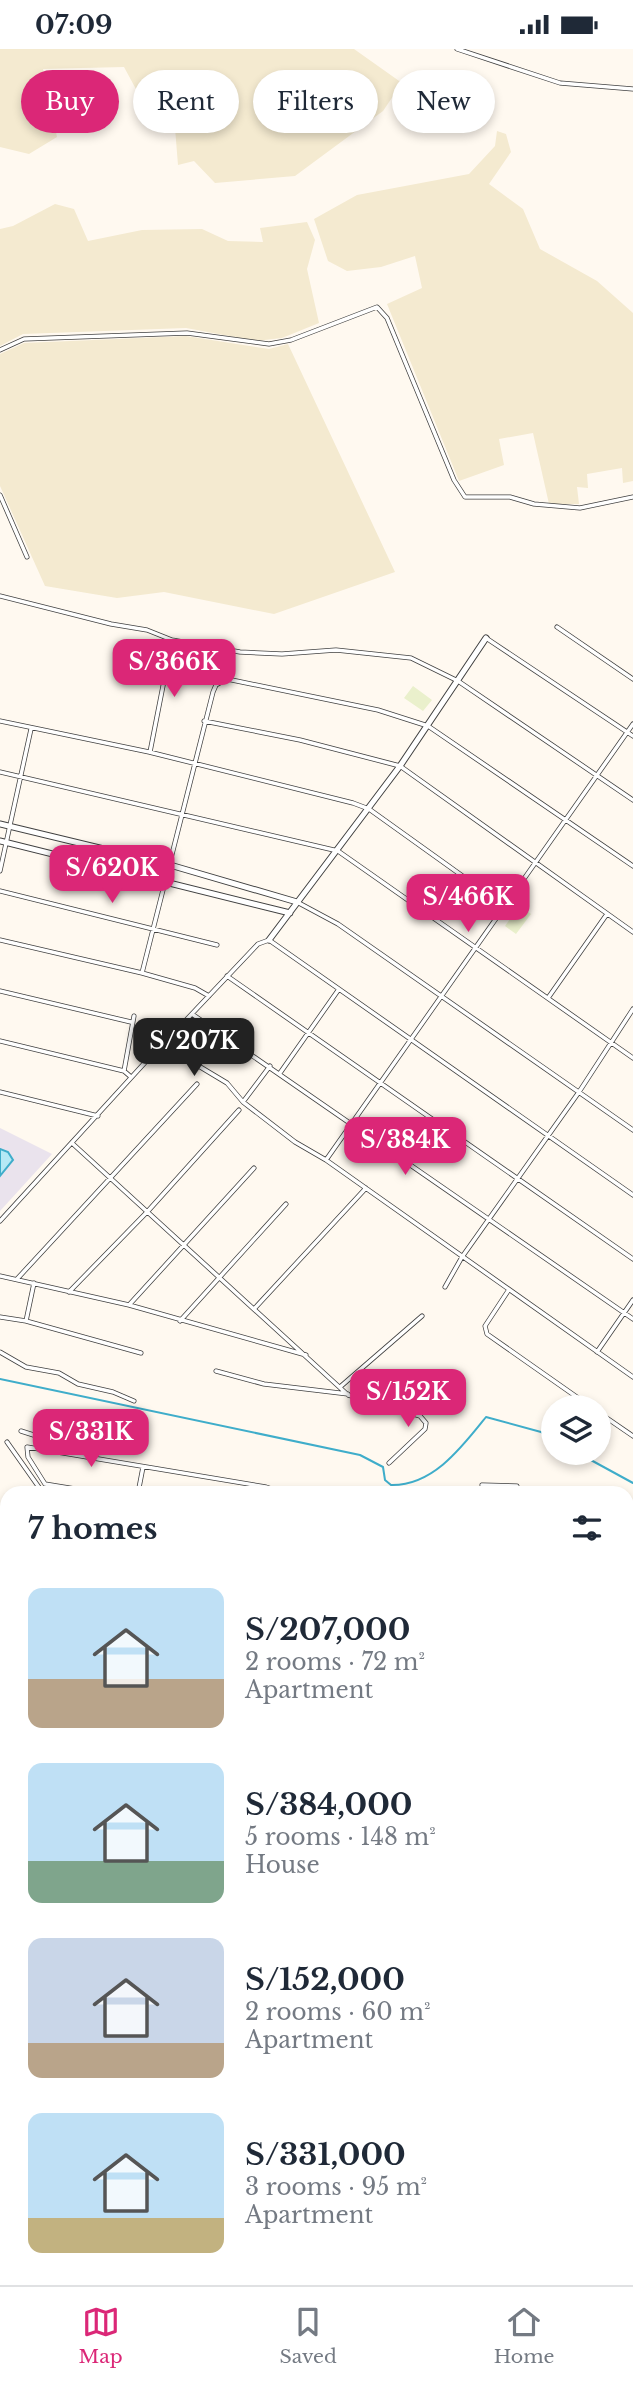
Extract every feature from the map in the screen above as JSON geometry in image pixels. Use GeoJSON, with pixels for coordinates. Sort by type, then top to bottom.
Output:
{"type":"FeatureCollection","features":[{"type":"Feature","properties":{"kind":"street"},"geometry":{"type":"LineString","coordinates":[[457,49],[559,83],[633,89]]}},
{"type":"Feature","properties":{"kind":"street"},"geometry":{"type":"LineString","coordinates":[[0,350],[24,339],[187,333],[269,344],[291,340],[377,307],[387,318],[454,479],[465,497],[510,497],[547,506],[580,508],[633,497]]}},
{"type":"Feature","properties":{"kind":"street"},"geometry":{"type":"LineString","coordinates":[[0,495],[27,557]]}},
{"type":"Feature","properties":{"kind":"street"},"geometry":{"type":"LineString","coordinates":[[0,596],[111,624],[147,630],[172,640],[240,652],[282,655],[336,650],[411,658],[458,681],[633,800]]}},
{"type":"Feature","properties":{"kind":"street"},"geometry":{"type":"LineString","coordinates":[[557,627],[633,679]]}},
{"type":"Feature","properties":{"kind":"street"},"geometry":{"type":"LineString","coordinates":[[633,736],[486,638],[400,767],[269,940],[258,944],[170,1037],[187,1059],[227,1083],[243,1102],[295,1142],[326,1160],[633,1377]]}},
{"type":"Feature","properties":{"kind":"street"},"geometry":{"type":"LineString","coordinates":[[149,752],[172,640]]}},
{"type":"Feature","properties":{"kind":"street"},"geometry":{"type":"LineString","coordinates":[[142,973],[184,814],[205,721],[216,685],[226,679],[378,710],[428,726],[633,866]]}},
{"type":"Feature","properties":{"kind":"street"},"geometry":{"type":"LineString","coordinates":[[0,721],[149,752],[369,809],[503,905]]}},
{"type":"Feature","properties":{"kind":"street"},"geometry":{"type":"LineString","coordinates":[[205,721],[300,740],[400,767],[633,932]]}},
{"type":"Feature","properties":{"kind":"street"},"geometry":{"type":"LineString","coordinates":[[326,1160],[633,724]]}},
{"type":"Feature","properties":{"kind":"street"},"geometry":{"type":"LineString","coordinates":[[0,871],[3,842],[11,826],[31,729]]}},
{"type":"Feature","properties":{"kind":"street"},"geometry":{"type":"LineString","coordinates":[[0,772],[338,851],[633,1058]]}},
{"type":"Feature","properties":{"kind":"street"},"geometry":{"type":"LineString","coordinates":[[0,824],[170,865],[297,902],[338,924],[633,1130]]}},
{"type":"Feature","properties":{"kind":"street"},"geometry":{"type":"LineString","coordinates":[[3,842],[167,880],[290,913]]}},
{"type":"Feature","properties":{"kind":"street"},"geometry":{"type":"LineString","coordinates":[[0,891],[217,945]]}},
{"type":"Feature","properties":{"kind":"street"},"geometry":{"type":"LineString","coordinates":[[548,998],[607,914]]}},
{"type":"Feature","properties":{"kind":"street"},"geometry":{"type":"LineString","coordinates":[[0,940],[142,973],[195,988],[209,996]]}},
{"type":"Feature","properties":{"kind":"street"},"geometry":{"type":"LineString","coordinates":[[269,940],[633,1195]]}},
{"type":"Feature","properties":{"kind":"street"},"geometry":{"type":"LineString","coordinates":[[227,977],[633,1259]]}},
{"type":"Feature","properties":{"kind":"street"},"geometry":{"type":"LineString","coordinates":[[280,1073],[339,989]]}},
{"type":"Feature","properties":{"kind":"street"},"geometry":{"type":"LineString","coordinates":[[0,991],[131,1022]]}},
{"type":"Feature","properties":{"kind":"street"},"geometry":{"type":"LineString","coordinates":[[444,1287],[633,1009]]}},
{"type":"Feature","properties":{"kind":"street"},"geometry":{"type":"LineString","coordinates":[[192,1014],[633,1319]]}},
{"type":"Feature","properties":{"kind":"street"},"geometry":{"type":"LineString","coordinates":[[124,1070],[134,1016]]}},
{"type":"Feature","properties":{"kind":"street"},"geometry":{"type":"LineString","coordinates":[[0,1041],[124,1070],[131,1077]]}},
{"type":"Feature","properties":{"kind":"street"},"geometry":{"type":"LineString","coordinates":[[0,1221],[161,1045]]}},
{"type":"Feature","properties":{"kind":"street"},"geometry":{"type":"LineString","coordinates":[[243,1102],[270,1066]]}},
{"type":"Feature","properties":{"kind":"street"},"geometry":{"type":"LineString","coordinates":[[17,1279],[197,1084]]}},
{"type":"Feature","properties":{"kind":"street"},"geometry":{"type":"LineString","coordinates":[[0,1091],[98,1115]]}},
{"type":"Feature","properties":{"kind":"street"},"geometry":{"type":"LineString","coordinates":[[69,1292],[148,1211],[239,1110]]}},
{"type":"Feature","properties":{"kind":"street"},"geometry":{"type":"LineString","coordinates":[[73,1144],[221,1275],[348,1395]]}},
{"type":"Feature","properties":{"kind":"street"},"geometry":{"type":"LineString","coordinates":[[129,1305],[254,1168]]}},
{"type":"Feature","properties":{"kind":"street"},"geometry":{"type":"LineString","coordinates":[[254,1309],[366,1188]]}},
{"type":"Feature","properties":{"kind":"street"},"geometry":{"type":"LineString","coordinates":[[180,1321],[286,1204]]}},
{"type":"Feature","properties":{"kind":"street"},"geometry":{"type":"LineString","coordinates":[[0,1276],[129,1305],[309,1356]]}},
{"type":"Feature","properties":{"kind":"street"},"geometry":{"type":"LineString","coordinates":[[26,1321],[34,1283]]}},
{"type":"Feature","properties":{"kind":"street"},"geometry":{"type":"LineString","coordinates":[[508,1290],[485,1326],[487,1334],[574,1395]]}},
{"type":"Feature","properties":{"kind":"street"},"geometry":{"type":"LineString","coordinates":[[597,1352],[633,1300]]}},
{"type":"Feature","properties":{"kind":"street"},"geometry":{"type":"LineString","coordinates":[[340,1387],[422,1316]]}},
{"type":"Feature","properties":{"kind":"street"},"geometry":{"type":"LineString","coordinates":[[0,1317],[26,1321],[141,1353]]}},
{"type":"Feature","properties":{"kind":"street"},"geometry":{"type":"LineString","coordinates":[[0,1352],[26,1367],[59,1373],[78,1384],[113,1392],[134,1401]]}},
{"type":"Feature","properties":{"kind":"street"},"geometry":{"type":"LineString","coordinates":[[216,1371],[264,1384],[348,1395],[420,1416],[426,1423],[425,1429],[389,1463]]}},
{"type":"Feature","properties":{"kind":"street"},"geometry":{"type":"LineString","coordinates":[[611,1421],[633,1436]]}},
{"type":"Feature","properties":{"kind":"street"},"geometry":{"type":"LineString","coordinates":[[21,1431],[105,1458],[143,1467],[260,1486]]}},
{"type":"Feature","properties":{"kind":"street"},"geometry":{"type":"LineString","coordinates":[[7,1442],[38,1486]]}},
{"type":"Feature","properties":{"kind":"street"},"geometry":{"type":"LineString","coordinates":[[57,1486],[45,1484],[28,1457],[27,1447],[105,1458]]}},
{"type":"Feature","properties":{"kind":"street"},"geometry":{"type":"LineString","coordinates":[[139,1486],[143,1467]]}},
{"type":"Feature","properties":{"kind":"street"},"geometry":{"type":"LineString","coordinates":[[482,1486],[517,1486]]}},
{"type":"Feature","properties":{"kind":"shaded area"},"geometry":{"type":"Polygon","coordinates":[[[0,49],[354,49],[392,76],[392,98],[378,115],[378,70],[253,70],[253,133],[353,133],[295,176],[215,183],[194,161],[178,165],[175,133],[239,133],[239,70],[133,70],[133,84],[124,67],[21,70],[21,133],[56,133],[57,137],[29,154],[0,147],[0,49]]]}},
{"type":"Feature","properties":{"kind":"shaded area"},"geometry":{"type":"Polygon","coordinates":[[[497,131],[506,134],[511,152],[489,184],[523,209],[540,249],[597,281],[633,313],[633,481],[623,483],[622,468],[587,474],[588,488],[577,487],[579,504],[549,504],[533,433],[499,439],[504,465],[459,481],[387,304],[422,288],[415,256],[381,267],[347,271],[328,261],[314,219],[357,195],[469,174],[495,146],[497,131]]]}},
{"type":"Feature","properties":{"kind":"shaded area"},"geometry":{"type":"Polygon","coordinates":[[[55,204],[74,209],[88,241],[142,230],[202,229],[228,241],[263,242],[260,228],[307,222],[315,240],[307,269],[319,323],[282,338],[256,341],[186,328],[23,334],[0,346],[0,229],[13,226],[55,204]]]}},
{"type":"Feature","properties":{"kind":"shaded area"},"geometry":{"type":"Polygon","coordinates":[[[186,336],[269,349],[288,344],[395,572],[274,614],[164,592],[117,598],[45,586],[0,486],[0,354],[24,343],[186,336]]]}},
{"type":"Feature","properties":{"kind":"shaded area"},"geometry":{"type":"Polygon","coordinates":[[[0,1128],[52,1154],[0,1211],[0,1128]]]}},
{"type":"Feature","properties":{"kind":"green space"},"geometry":{"type":"Polygon","coordinates":[[[413,686],[432,700],[423,711],[404,698],[413,686]]]}},
{"type":"Feature","properties":{"kind":"green space"},"geometry":{"type":"Polygon","coordinates":[[[520,905],[531,914],[516,934],[505,926],[520,905]]]}},
{"type":"Feature","properties":{"kind":"water"},"geometry":{"type":"Polygon","coordinates":[[[0,1149],[8,1152],[13,1160],[0,1176],[0,1149]]]}},
{"type":"Feature","properties":{"kind":"waterway"},"geometry":{"type":"LineString","coordinates":[[0,1379],[360,1455],[383,1467],[385,1480],[391,1485],[406,1484],[433,1472],[456,1452],[486,1417],[541,1432]]}},
{"type":"Feature","properties":{"kind":"waterway"},"geometry":{"type":"LineString","coordinates":[[600,1465],[633,1483]]}}]}
